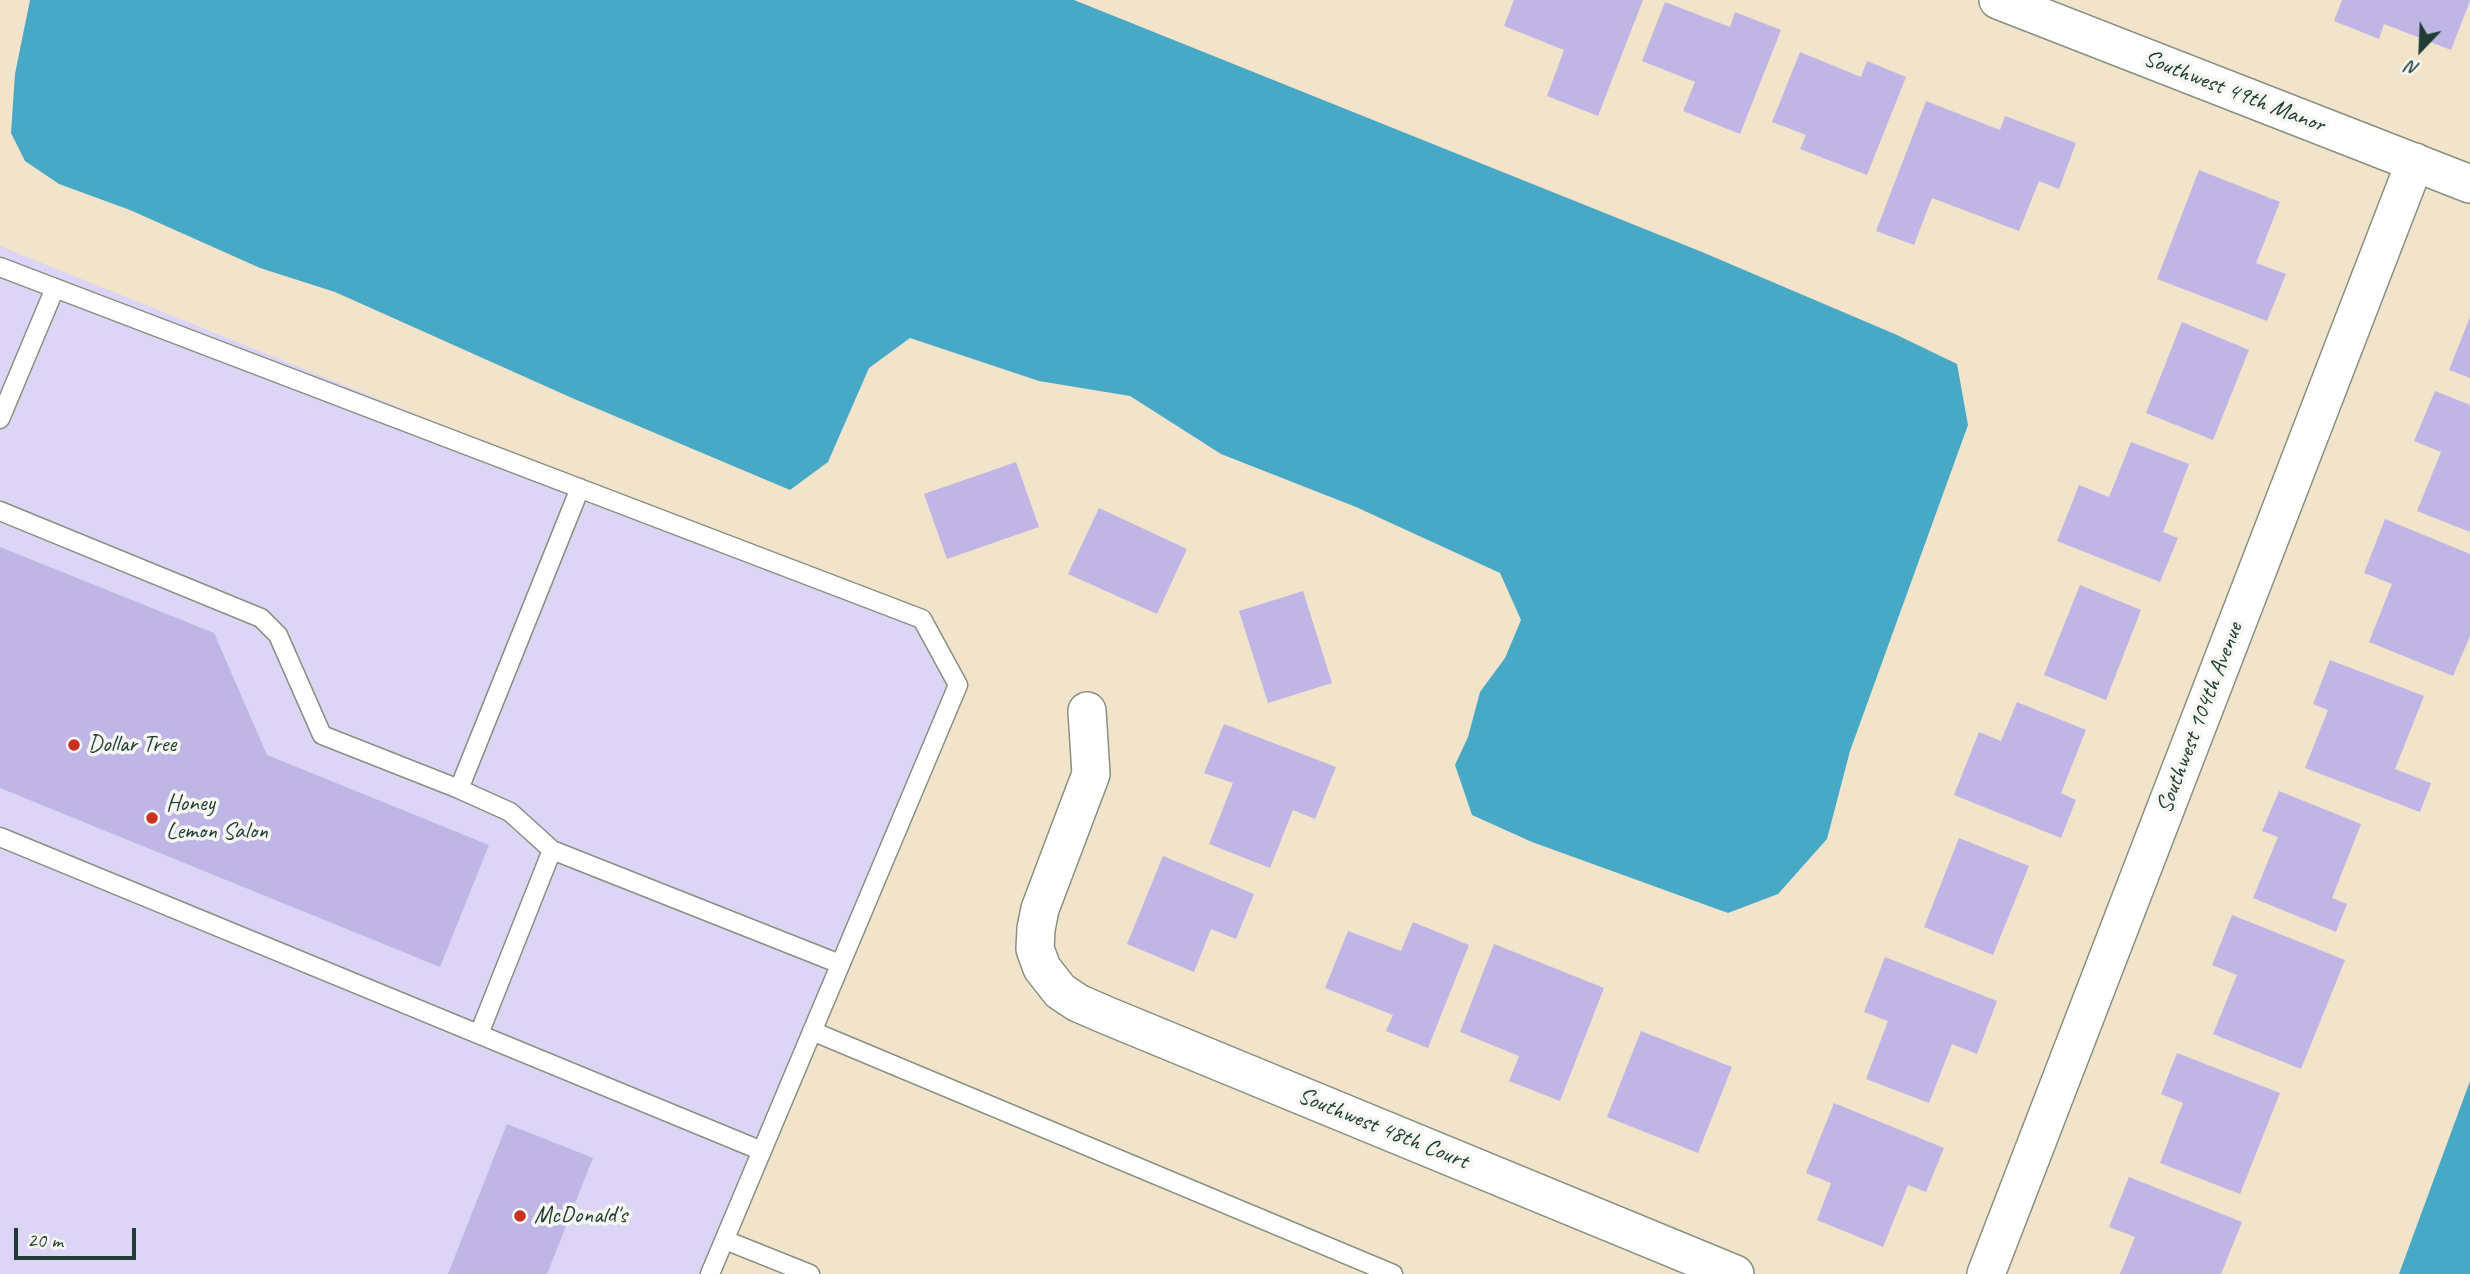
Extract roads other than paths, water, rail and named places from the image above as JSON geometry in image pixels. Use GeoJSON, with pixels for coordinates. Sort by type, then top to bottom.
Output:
{"type":"FeatureCollection","features":[{"type":"Feature","properties":{"kind":"street","name":"Southwest 49th Manor"},"geometry":{"type":"LineString","coordinates":[[1998,0],[2470,184]]}},
{"type":"Feature","properties":{"kind":"street","name":"Southwest 104th Avenue"},"geometry":{"type":"LineString","coordinates":[[1986,1274],[2415,162]]}},
{"type":"Feature","properties":{"kind":"street","name":"Southwest 48th Court"},"geometry":{"type":"LineString","coordinates":[[1087,712],[1091,774],[1040,909],[1035,949],[1042,968],[1060,991],[1078,1003],[1108,1016],[1735,1274]]}},
{"type":"Feature","properties":{"kind":"lane"},"geometry":{"type":"LineString","coordinates":[[0,267],[922,619],[958,685],[710,1274]]}},
{"type":"Feature","properties":{"kind":"lane"},"geometry":{"type":"LineString","coordinates":[[0,419],[55,288]]}},
{"type":"Feature","properties":{"kind":"lane"},"geometry":{"type":"LineString","coordinates":[[459,789],[580,488]]}},
{"type":"Feature","properties":{"kind":"lane"},"geometry":{"type":"LineString","coordinates":[[0,511],[261,618],[278,635],[322,735],[510,811],[552,850],[840,964]]}},
{"type":"Feature","properties":{"kind":"lane"},"geometry":{"type":"LineString","coordinates":[[0,837],[762,1150]]}},
{"type":"Feature","properties":{"kind":"lane"},"geometry":{"type":"LineString","coordinates":[[479,1034],[552,850]]}},
{"type":"Feature","properties":{"kind":"lane"},"geometry":{"type":"LineString","coordinates":[[813,1031],[1393,1274]]}},
{"type":"Feature","properties":{"kind":"lane"},"geometry":{"type":"LineString","coordinates":[[725,1240],[810,1274]]}},
{"type":"Feature","properties":{"kind":"water"},"geometry":{"type":"Polygon","coordinates":[[[30,0],[1074,0],[1702,252],[1897,335],[1957,364],[1968,425],[1850,751],[1827,839],[1778,894],[1728,913],[1532,842],[1472,815],[1455,765],[1468,737],[1480,692],[1505,658],[1521,620],[1500,573],[1356,507],[1221,454],[1130,396],[1039,381],[910,338],[869,368],[828,462],[790,490],[572,398],[335,292],[260,268],[130,210],[59,184],[25,161],[11,133],[15,74],[30,0]]]}},
{"type":"Feature","properties":{"kind":"water"},"geometry":{"type":"Polygon","coordinates":[[[2470,1081],[2470,1274],[2399,1274],[2470,1081]]]}},
{"type":"Feature","properties":{"kind":"place","name":"Dollar Tree"},"geometry":{"type":"Point","coordinates":[74,745]}},
{"type":"Feature","properties":{"kind":"place","name":"Honey Lemon Salon"},"geometry":{"type":"Point","coordinates":[152,818]}},
{"type":"Feature","properties":{"kind":"place","name":"McDonald's"},"geometry":{"type":"Point","coordinates":[520,1216]}}]}
